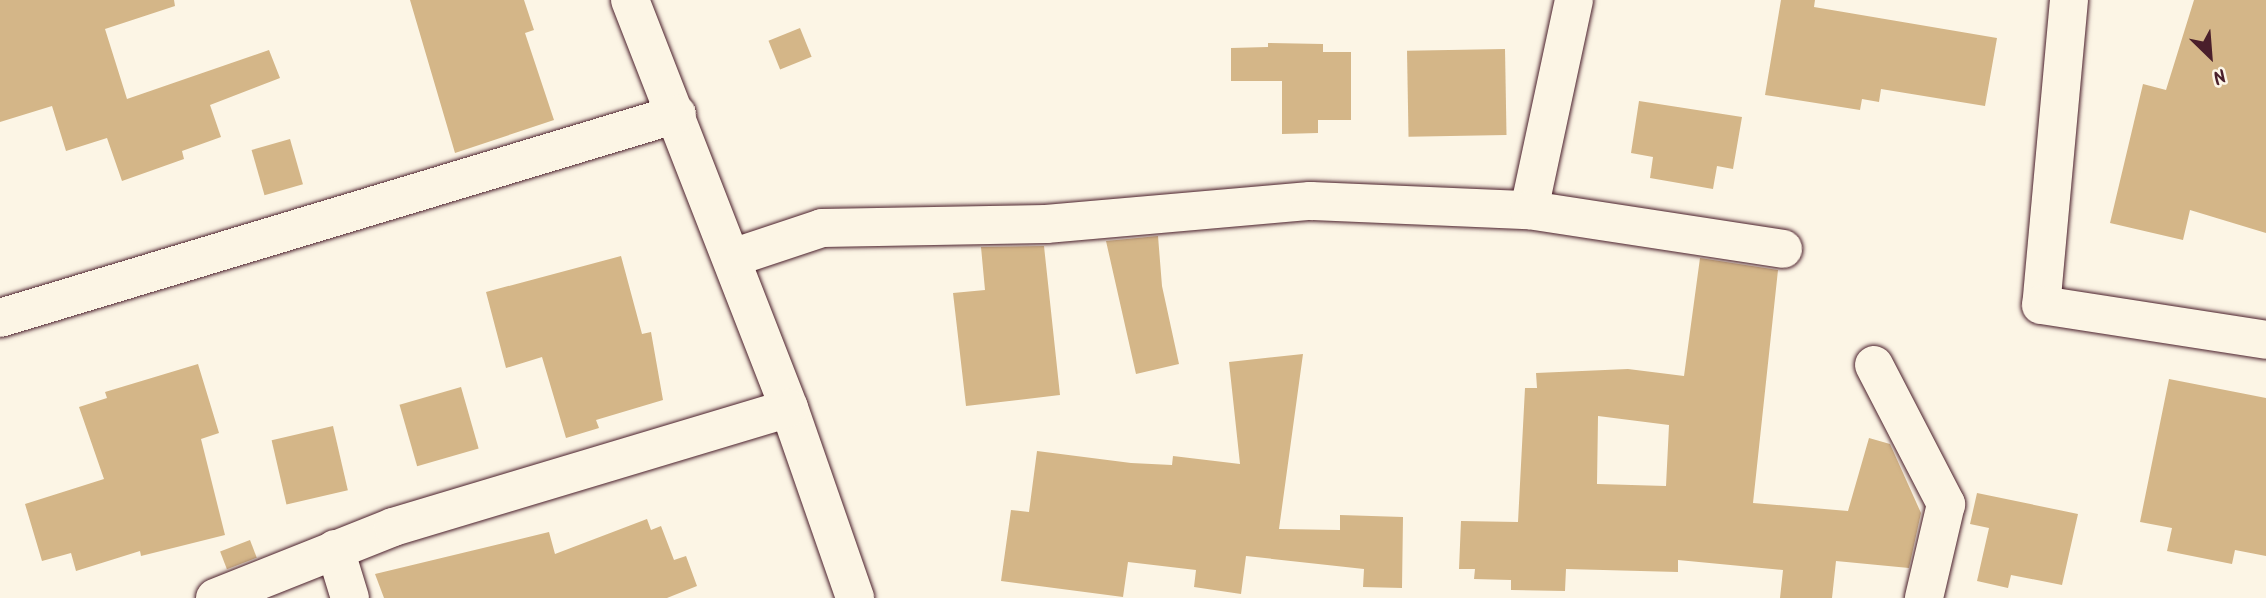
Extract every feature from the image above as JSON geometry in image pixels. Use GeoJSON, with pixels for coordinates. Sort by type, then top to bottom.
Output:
{"type":"FeatureCollection","features":[{"type":"Feature","properties":{"kind":"street"},"geometry":{"type":"LineString","coordinates":[[630,0],[677,114],[789,408],[855,598]]}},
{"type":"Feature","properties":{"kind":"street"},"geometry":{"type":"LineString","coordinates":[[1529,210],[1574,0]]}},
{"type":"Feature","properties":{"kind":"street"},"geometry":{"type":"LineString","coordinates":[[2069,0],[2041,304],[2266,340]]}},
{"type":"Feature","properties":{"kind":"street"},"geometry":{"type":"LineString","coordinates":[[0,318],[677,114]]}},
{"type":"Feature","properties":{"kind":"street"},"geometry":{"type":"LineString","coordinates":[[732,258],[822,228],[1046,224],[1310,201],[1529,210],[1783,249]]}},
{"type":"Feature","properties":{"kind":"street"},"geometry":{"type":"LineString","coordinates":[[1874,365],[1946,505],[1924,598]]}},
{"type":"Feature","properties":{"kind":"street"},"geometry":{"type":"LineString","coordinates":[[215,598],[393,527],[789,408]]}},
{"type":"Feature","properties":{"kind":"street"},"geometry":{"type":"LineString","coordinates":[[335,549],[350,598]]}},
{"type":"Feature","properties":{"kind":"building"},"geometry":{"type":"Polygon","coordinates":[[[0,0],[174,0],[175,6],[105,29],[127,99],[269,50],[280,78],[210,105],[221,137],[182,151],[184,159],[122,181],[107,138],[66,151],[52,106],[0,122],[0,0]]]}},
{"type":"Feature","properties":{"kind":"building"},"geometry":{"type":"Polygon","coordinates":[[[410,0],[524,0],[534,30],[525,33],[554,120],[455,153],[410,0]]]}},
{"type":"Feature","properties":{"kind":"building"},"geometry":{"type":"Polygon","coordinates":[[[1781,0],[1815,0],[1814,7],[1997,38],[1985,106],[1881,89],[1879,102],[1862,99],[1860,110],[1765,95],[1781,0]]]}},
{"type":"Feature","properties":{"kind":"building"},"geometry":{"type":"Polygon","coordinates":[[[2194,0],[2266,0],[2266,233],[2190,210],[2183,240],[2110,223],[2143,84],[2166,90],[2194,0]]]}},
{"type":"Feature","properties":{"kind":"building"},"geometry":{"type":"Polygon","coordinates":[[[800,28],[812,57],[780,69],[768,41],[800,28]]]}},
{"type":"Feature","properties":{"kind":"building"},"geometry":{"type":"Polygon","coordinates":[[[1268,43],[1323,44],[1323,52],[1351,52],[1351,120],[1318,120],[1318,133],[1282,134],[1282,81],[1231,81],[1231,48],[1268,47],[1268,43]]]}},
{"type":"Feature","properties":{"kind":"building"},"geometry":{"type":"Polygon","coordinates":[[[1505,49],[1507,135],[1409,137],[1407,51],[1505,49]]]}},
{"type":"Feature","properties":{"kind":"building"},"geometry":{"type":"Polygon","coordinates":[[[1639,101],[1742,117],[1733,169],[1717,166],[1713,189],[1650,178],[1653,157],[1631,153],[1639,101]]]}},
{"type":"Feature","properties":{"kind":"building"},"geometry":{"type":"Polygon","coordinates":[[[290,139],[303,184],[265,195],[252,150],[290,139]]]}},
{"type":"Feature","properties":{"kind":"building"},"geometry":{"type":"Polygon","coordinates":[[[1158,236],[1162,286],[1179,364],[1136,374],[1106,241],[1158,236]]]}},
{"type":"Feature","properties":{"kind":"building"},"geometry":{"type":"Polygon","coordinates":[[[1044,246],[1060,395],[966,406],[953,293],[985,290],[981,247],[1044,246]]]}},
{"type":"Feature","properties":{"kind":"building"},"geometry":{"type":"Polygon","coordinates":[[[621,256],[642,334],[651,332],[663,400],[596,420],[599,428],[566,438],[542,357],[506,368],[486,292],[621,256]]]}},
{"type":"Feature","properties":{"kind":"building"},"geometry":{"type":"Polygon","coordinates":[[[1700,258],[1778,270],[1753,503],[1848,511],[1869,438],[1890,444],[1921,513],[1909,568],[1836,561],[1832,598],[1780,598],[1783,570],[1678,560],[1678,572],[1566,569],[1565,591],[1511,590],[1511,580],[1474,579],[1475,569],[1459,569],[1461,521],[1518,522],[1525,388],[1537,388],[1536,373],[1628,369],[1684,376],[1700,258]],[[1598,416],[1597,484],[1666,486],[1669,425],[1598,416]]]}},
{"type":"Feature","properties":{"kind":"building"},"geometry":{"type":"Polygon","coordinates":[[[1303,354],[1279,529],[1340,530],[1340,515],[1403,517],[1402,588],[1363,587],[1364,569],[1246,556],[1241,594],[1194,587],[1196,570],[1128,562],[1123,597],[1001,581],[1011,510],[1029,512],[1037,451],[1131,463],[1172,465],[1173,456],[1240,464],[1229,362],[1303,354]]]}},
{"type":"Feature","properties":{"kind":"building"},"geometry":{"type":"Polygon","coordinates":[[[198,364],[219,433],[201,439],[225,535],[141,556],[140,551],[76,571],[71,553],[42,561],[25,504],[104,479],[79,407],[107,398],[105,392],[198,364]]]}},
{"type":"Feature","properties":{"kind":"building"},"geometry":{"type":"Polygon","coordinates":[[[2169,379],[2266,398],[2266,556],[2235,550],[2232,564],[2167,551],[2172,528],[2140,522],[2169,379]]]}},
{"type":"Feature","properties":{"kind":"building"},"geometry":{"type":"Polygon","coordinates":[[[461,387],[479,449],[417,466],[399,405],[461,387]]]}},
{"type":"Feature","properties":{"kind":"building"},"geometry":{"type":"Polygon","coordinates":[[[333,426],[348,490],[286,504],[272,440],[333,426]]]}},
{"type":"Feature","properties":{"kind":"building"},"geometry":{"type":"Polygon","coordinates":[[[1977,493],[2078,514],[2062,585],[2011,575],[2008,588],[1977,581],[1989,528],[1970,524],[1977,493]]]}},
{"type":"Feature","properties":{"kind":"building"},"geometry":{"type":"Polygon","coordinates":[[[647,519],[651,530],[661,526],[674,560],[686,556],[697,586],[667,598],[384,598],[375,574],[549,532],[555,554],[647,519]]]}},
{"type":"Feature","properties":{"kind":"building"},"geometry":{"type":"Polygon","coordinates":[[[250,540],[257,558],[227,569],[220,551],[250,540]]]}}]}
